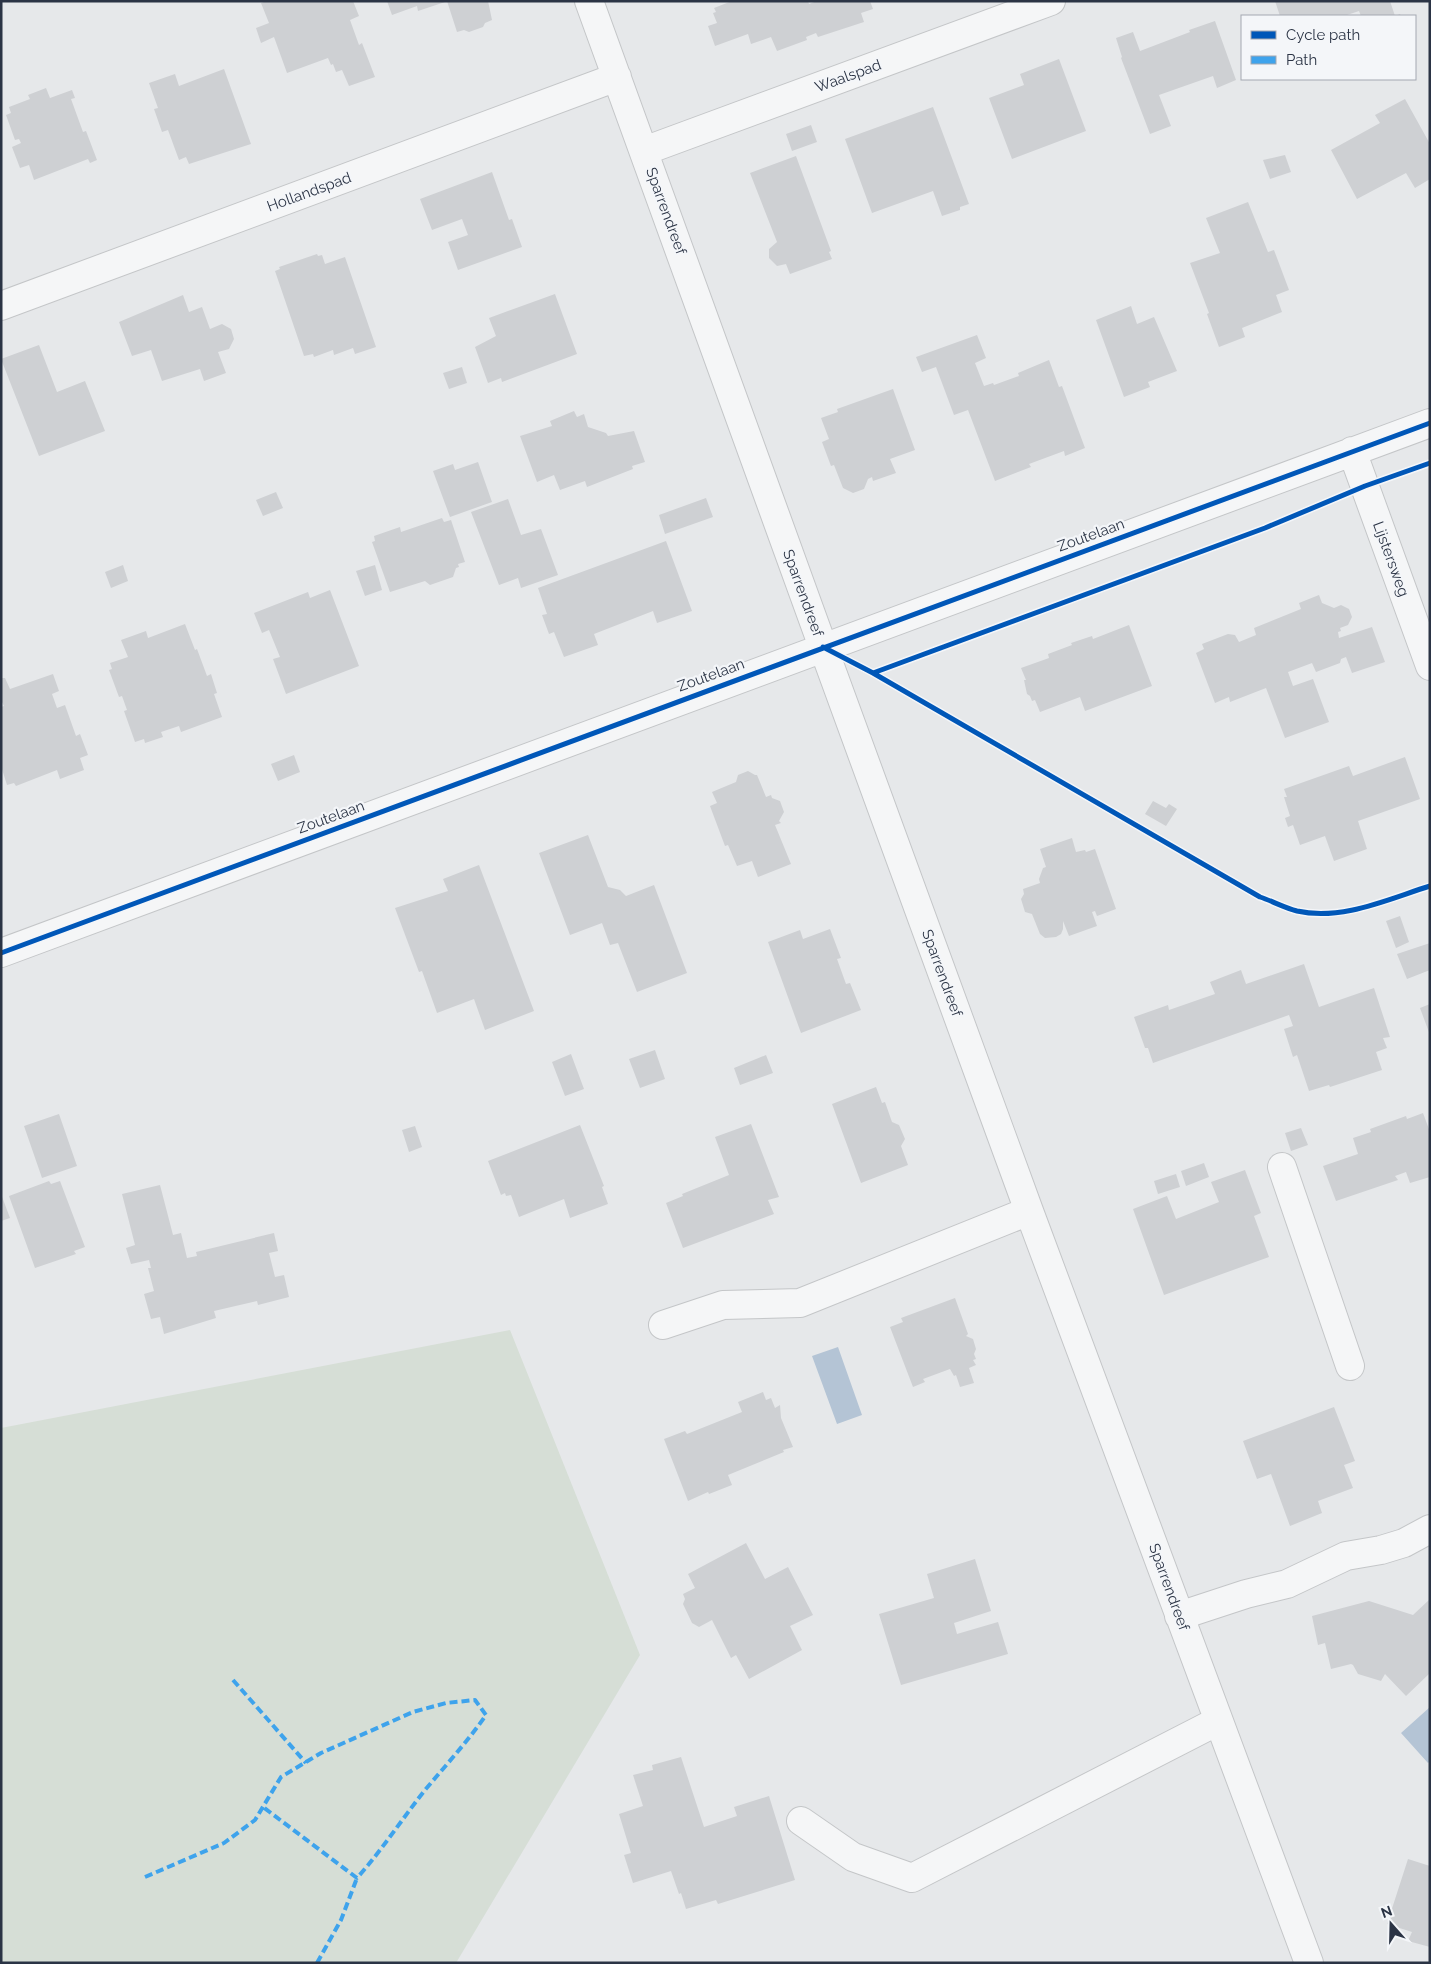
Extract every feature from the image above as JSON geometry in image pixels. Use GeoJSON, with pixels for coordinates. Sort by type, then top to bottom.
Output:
{"type":"FeatureCollection","features":[{"type":"Feature","properties":{"kind":"street","name":"Sparrendreef"},"geometry":{"type":"LineString","coordinates":[[589,1],[1029,1211],[1309,1963]]}},
{"type":"Feature","properties":{"kind":"street","name":"Waalspad"},"geometry":{"type":"LineString","coordinates":[[644,151],[1051,1]]}},
{"type":"Feature","properties":{"kind":"street","name":"Hollandspad"},"geometry":{"type":"LineString","coordinates":[[1,306],[618,77]]}},
{"type":"Feature","properties":{"kind":"street","name":"Zoutelaan"},"geometry":{"type":"LineString","coordinates":[[1,953],[1430,423]]}},
{"type":"Feature","properties":{"kind":"street","name":"Lijstersweg"},"geometry":{"type":"LineString","coordinates":[[1352,451],[1430,666]]}},
{"type":"Feature","properties":{"kind":"street"},"geometry":{"type":"LineString","coordinates":[[1282,1167],[1350,1366]]}},
{"type":"Feature","properties":{"kind":"street"},"geometry":{"type":"LineString","coordinates":[[663,1325],[723,1305],[800,1303],[1029,1211]]}},
{"type":"Feature","properties":{"kind":"street"},"geometry":{"type":"LineString","coordinates":[[1180,1616],[1246,1594],[1287,1584],[1346,1556],[1380,1550],[1404,1543],[1430,1529]]}},
{"type":"Feature","properties":{"kind":"street"},"geometry":{"type":"LineString","coordinates":[[801,1821],[853,1857],[912,1878],[1218,1721]]}},
{"type":"Feature","properties":{"kind":"shaded area"},"geometry":{"type":"Polygon","coordinates":[[[510,1330],[640,1655],[456,1963],[1,1963],[1,1428],[510,1330]]]}},
{"type":"Feature","properties":{"kind":"water"},"geometry":{"type":"Polygon","coordinates":[[[838,1347],[862,1415],[837,1424],[812,1356],[838,1347]]]}},
{"type":"Feature","properties":{"kind":"water"},"geometry":{"type":"Polygon","coordinates":[[[1430,1707],[1430,1761],[1428,1763],[1401,1733],[1430,1707]]]}},
{"type":"Feature","properties":{"kind":"building"},"geometry":{"type":"Polygon","coordinates":[[[267,1],[353,1],[359,16],[350,20],[359,45],[362,43],[375,77],[349,86],[342,70],[336,72],[328,58],[287,73],[274,37],[261,43],[256,28],[269,23],[261,3],[267,1]]]}},
{"type":"Feature","properties":{"kind":"building"},"geometry":{"type":"Polygon","coordinates":[[[387,1],[445,2],[418,11],[417,6],[392,15],[387,1]]]}},
{"type":"Feature","properties":{"kind":"building"},"geometry":{"type":"Polygon","coordinates":[[[447,1],[488,1],[492,20],[485,23],[483,27],[469,32],[464,30],[457,32],[447,1]]]}},
{"type":"Feature","properties":{"kind":"building"},"geometry":{"type":"Polygon","coordinates":[[[732,1],[808,1],[809,4],[817,1],[870,1],[873,9],[861,13],[864,22],[818,37],[816,33],[806,37],[807,40],[777,51],[771,37],[751,44],[748,34],[715,46],[708,26],[717,23],[713,13],[716,12],[714,8],[732,1]]]}},
{"type":"Feature","properties":{"kind":"building"},"geometry":{"type":"Polygon","coordinates":[[[1275,1],[1390,1],[1395,15],[1361,15],[1359,11],[1347,15],[1280,15],[1275,1]]]}},
{"type":"Feature","properties":{"kind":"building"},"geometry":{"type":"Polygon","coordinates":[[[1215,21],[1236,80],[1217,88],[1213,76],[1159,95],[1171,126],[1150,134],[1121,58],[1116,38],[1133,32],[1140,51],[1215,21]]]}},
{"type":"Feature","properties":{"kind":"building"},"geometry":{"type":"Polygon","coordinates":[[[1059,59],[1086,131],[1012,159],[989,98],[1024,85],[1020,74],[1059,59]]]}},
{"type":"Feature","properties":{"kind":"building"},"geometry":{"type":"Polygon","coordinates":[[[224,69],[251,144],[189,164],[186,157],[179,160],[168,130],[162,132],[154,109],[158,108],[149,83],[175,74],[179,86],[224,69]]]}},
{"type":"Feature","properties":{"kind":"building"},"geometry":{"type":"Polygon","coordinates":[[[46,88],[50,98],[72,90],[75,98],[71,99],[83,132],[86,131],[97,160],[90,163],[88,159],[34,180],[29,165],[20,168],[12,147],[21,143],[19,139],[15,140],[6,115],[11,113],[9,107],[30,99],[28,95],[46,88]]]}},
{"type":"Feature","properties":{"kind":"building"},"geometry":{"type":"Polygon","coordinates":[[[1405,99],[1430,144],[1430,179],[1415,188],[1406,173],[1357,199],[1331,150],[1380,123],[1375,115],[1405,99]]]}},
{"type":"Feature","properties":{"kind":"building"},"geometry":{"type":"Polygon","coordinates":[[[933,107],[969,204],[960,207],[960,210],[942,216],[933,191],[872,213],[845,139],[933,107]]]}},
{"type":"Feature","properties":{"kind":"building"},"geometry":{"type":"Polygon","coordinates":[[[811,125],[817,142],[792,151],[786,134],[811,125]]]}},
{"type":"Feature","properties":{"kind":"building"},"geometry":{"type":"Polygon","coordinates":[[[1285,155],[1291,172],[1270,179],[1263,160],[1285,155]]]}},
{"type":"Feature","properties":{"kind":"building"},"geometry":{"type":"Polygon","coordinates":[[[796,156],[831,251],[829,252],[832,259],[790,274],[786,264],[777,266],[769,258],[769,249],[777,242],[750,173],[796,156]]]}},
{"type":"Feature","properties":{"kind":"building"},"geometry":{"type":"Polygon","coordinates":[[[492,172],[509,220],[512,219],[522,247],[458,270],[448,242],[468,235],[462,219],[432,230],[420,199],[492,172]]]}},
{"type":"Feature","properties":{"kind":"building"},"geometry":{"type":"Polygon","coordinates":[[[1248,202],[1268,252],[1274,250],[1289,290],[1276,295],[1282,312],[1242,328],[1245,337],[1219,347],[1207,314],[1209,313],[1190,263],[1220,253],[1206,218],[1248,202]]]}},
{"type":"Feature","properties":{"kind":"building"},"geometry":{"type":"Polygon","coordinates":[[[317,254],[318,256],[322,255],[325,264],[345,257],[376,347],[355,354],[353,348],[334,355],[333,350],[314,357],[313,354],[304,356],[275,271],[280,269],[279,267],[317,254]]]}},
{"type":"Feature","properties":{"kind":"building"},"geometry":{"type":"Polygon","coordinates":[[[555,294],[577,354],[502,382],[501,378],[488,383],[475,347],[496,336],[489,318],[555,294]]]}},
{"type":"Feature","properties":{"kind":"building"},"geometry":{"type":"Polygon","coordinates":[[[183,295],[189,312],[202,307],[210,329],[222,324],[231,329],[234,339],[229,349],[218,352],[226,373],[204,381],[200,369],[162,381],[151,350],[132,356],[119,322],[183,295]]]}},
{"type":"Feature","properties":{"kind":"building"},"geometry":{"type":"Polygon","coordinates":[[[1131,306],[1137,324],[1154,317],[1177,371],[1148,382],[1150,387],[1124,397],[1096,320],[1131,306]]]}},
{"type":"Feature","properties":{"kind":"building"},"geometry":{"type":"Polygon","coordinates":[[[977,335],[986,358],[975,363],[984,386],[993,383],[994,385],[1019,376],[1018,373],[1049,360],[1059,387],[1062,386],[1085,448],[1065,456],[1064,451],[1029,464],[1031,467],[995,481],[968,410],[954,415],[936,367],[922,372],[916,357],[977,335]]]}},
{"type":"Feature","properties":{"kind":"building"},"geometry":{"type":"Polygon","coordinates":[[[39,345],[57,392],[85,381],[105,431],[39,456],[1,359],[39,345]]]}},
{"type":"Feature","properties":{"kind":"building"},"geometry":{"type":"Polygon","coordinates":[[[462,367],[467,383],[449,389],[443,373],[462,367]]]}},
{"type":"Feature","properties":{"kind":"building"},"geometry":{"type":"Polygon","coordinates":[[[893,389],[915,450],[890,459],[896,473],[873,481],[872,477],[868,479],[864,489],[853,493],[843,488],[834,465],[831,466],[822,442],[829,439],[821,418],[838,412],[837,409],[893,389]]]}},
{"type":"Feature","properties":{"kind":"building"},"geometry":{"type":"Polygon","coordinates":[[[574,411],[577,417],[584,414],[588,427],[606,433],[608,436],[634,431],[645,462],[632,466],[633,469],[587,487],[585,481],[560,490],[554,475],[537,482],[520,436],[552,426],[550,421],[574,411]]]}},
{"type":"Feature","properties":{"kind":"building"},"geometry":{"type":"Polygon","coordinates":[[[478,462],[492,502],[450,517],[433,471],[453,464],[455,470],[478,462]]]}},
{"type":"Feature","properties":{"kind":"building"},"geometry":{"type":"Polygon","coordinates":[[[276,492],[283,508],[263,516],[256,500],[276,492]]]}},
{"type":"Feature","properties":{"kind":"building"},"geometry":{"type":"Polygon","coordinates":[[[706,498],[713,517],[665,534],[659,515],[706,498]]]}},
{"type":"Feature","properties":{"kind":"building"},"geometry":{"type":"Polygon","coordinates":[[[508,499],[521,535],[541,529],[558,575],[521,588],[518,578],[499,585],[471,512],[508,499]]]}},
{"type":"Feature","properties":{"kind":"building"},"geometry":{"type":"Polygon","coordinates":[[[442,518],[444,522],[451,520],[465,562],[458,564],[459,567],[456,568],[453,577],[430,585],[425,581],[390,592],[372,542],[375,541],[374,536],[400,527],[401,532],[442,518]]]}},
{"type":"Feature","properties":{"kind":"building"},"geometry":{"type":"Polygon","coordinates":[[[666,541],[692,611],[657,623],[653,611],[594,634],[598,645],[564,657],[554,632],[549,634],[542,615],[547,614],[538,588],[666,541]]]}},
{"type":"Feature","properties":{"kind":"building"},"geometry":{"type":"Polygon","coordinates":[[[123,565],[128,581],[111,588],[105,572],[123,565]]]}},
{"type":"Feature","properties":{"kind":"building"},"geometry":{"type":"Polygon","coordinates":[[[375,565],[382,590],[365,596],[356,571],[375,565]]]}},
{"type":"Feature","properties":{"kind":"building"},"geometry":{"type":"Polygon","coordinates":[[[330,590],[359,666],[286,694],[273,659],[280,657],[269,630],[262,633],[254,613],[308,592],[310,598],[330,590]]]}},
{"type":"Feature","properties":{"kind":"building"},"geometry":{"type":"Polygon","coordinates":[[[1319,595],[1322,603],[1334,608],[1341,605],[1349,609],[1352,617],[1348,625],[1340,628],[1341,631],[1338,632],[1339,638],[1372,627],[1385,662],[1352,673],[1346,657],[1341,659],[1340,663],[1316,672],[1312,663],[1288,672],[1293,686],[1313,679],[1329,722],[1285,738],[1266,688],[1230,702],[1229,697],[1215,703],[1196,653],[1204,649],[1202,644],[1228,634],[1235,635],[1239,642],[1256,635],[1254,628],[1301,609],[1299,603],[1319,595]]]}},
{"type":"Feature","properties":{"kind":"building"},"geometry":{"type":"Polygon","coordinates":[[[185,624],[207,676],[211,674],[217,693],[214,694],[222,717],[181,732],[179,726],[161,732],[163,737],[145,743],[144,739],[135,742],[124,711],[127,710],[122,696],[119,697],[109,670],[112,669],[110,663],[128,657],[121,640],[146,631],[148,638],[185,624]]]}},
{"type":"Feature","properties":{"kind":"building"},"geometry":{"type":"Polygon","coordinates":[[[1129,625],[1152,686],[1085,711],[1080,697],[1040,712],[1035,700],[1032,701],[1027,694],[1024,680],[1026,680],[1021,668],[1049,658],[1048,654],[1072,645],[1071,643],[1092,636],[1093,639],[1129,625]]]}},
{"type":"Feature","properties":{"kind":"building"},"geometry":{"type":"Polygon","coordinates":[[[53,674],[59,691],[52,694],[57,708],[65,705],[76,736],[80,734],[88,755],[80,758],[84,770],[60,779],[57,770],[16,786],[14,783],[7,785],[1,766],[1,707],[4,706],[1,700],[1,678],[5,678],[10,689],[53,674]]]}},
{"type":"Feature","properties":{"kind":"building"},"geometry":{"type":"Polygon","coordinates":[[[294,755],[300,772],[278,781],[271,764],[294,755]]]}},
{"type":"Feature","properties":{"kind":"building"},"geometry":{"type":"Polygon","coordinates":[[[1405,757],[1420,799],[1358,821],[1367,849],[1334,861],[1325,836],[1300,845],[1293,825],[1288,827],[1285,818],[1290,816],[1284,797],[1287,797],[1284,789],[1349,766],[1353,776],[1405,757]]]}},
{"type":"Feature","properties":{"kind":"building"},"geometry":{"type":"Polygon","coordinates":[[[748,771],[757,775],[766,797],[771,795],[772,798],[780,801],[784,812],[779,821],[781,823],[775,825],[791,864],[758,877],[752,861],[737,866],[728,845],[725,846],[710,806],[717,803],[712,792],[736,782],[738,775],[748,771]]]}},
{"type":"Feature","properties":{"kind":"building"},"geometry":{"type":"Polygon","coordinates":[[[1153,801],[1166,808],[1169,804],[1177,809],[1166,826],[1145,814],[1153,801]]]}},
{"type":"Feature","properties":{"kind":"building"},"geometry":{"type":"Polygon","coordinates":[[[588,835],[608,887],[620,890],[626,896],[654,885],[687,973],[637,992],[618,943],[610,945],[602,923],[570,935],[539,853],[588,835]]]}},
{"type":"Feature","properties":{"kind":"building"},"geometry":{"type":"Polygon","coordinates":[[[1072,838],[1076,852],[1085,850],[1086,852],[1095,849],[1116,909],[1097,916],[1095,911],[1092,912],[1097,926],[1069,936],[1063,921],[1061,934],[1056,937],[1045,938],[1040,934],[1032,914],[1025,912],[1021,899],[1024,894],[1023,889],[1040,883],[1039,879],[1043,868],[1046,867],[1040,849],[1072,838]]]}},
{"type":"Feature","properties":{"kind":"building"},"geometry":{"type":"Polygon","coordinates":[[[479,865],[534,1011],[485,1030],[474,999],[437,1013],[422,971],[419,972],[395,908],[448,891],[443,879],[479,865]]]}},
{"type":"Feature","properties":{"kind":"building"},"geometry":{"type":"Polygon","coordinates":[[[1400,916],[1409,942],[1396,948],[1386,921],[1400,916]]]}},
{"type":"Feature","properties":{"kind":"building"},"geometry":{"type":"Polygon","coordinates":[[[830,929],[841,958],[837,959],[846,984],[850,983],[861,1010],[801,1033],[768,942],[800,930],[803,939],[830,929]]]}},
{"type":"Feature","properties":{"kind":"building"},"geometry":{"type":"Polygon","coordinates":[[[1430,943],[1430,970],[1407,979],[1397,954],[1430,943]]]}},
{"type":"Feature","properties":{"kind":"building"},"geometry":{"type":"Polygon","coordinates":[[[1304,964],[1319,1007],[1374,988],[1390,1037],[1383,1038],[1387,1048],[1376,1052],[1382,1070],[1330,1087],[1329,1085],[1309,1091],[1297,1055],[1293,1057],[1284,1029],[1293,1026],[1289,1015],[1153,1063],[1148,1048],[1145,1048],[1134,1017],[1168,1005],[1169,1010],[1215,994],[1210,982],[1241,970],[1246,984],[1304,964]]]}},
{"type":"Feature","properties":{"kind":"building"},"geometry":{"type":"Polygon","coordinates":[[[1430,1004],[1430,1035],[1420,1008],[1430,1004]]]}},
{"type":"Feature","properties":{"kind":"building"},"geometry":{"type":"Polygon","coordinates":[[[655,1050],[665,1079],[640,1088],[629,1059],[655,1050]]]}},
{"type":"Feature","properties":{"kind":"building"},"geometry":{"type":"Polygon","coordinates":[[[571,1054],[584,1089],[565,1096],[552,1062],[571,1054]]]}},
{"type":"Feature","properties":{"kind":"building"},"geometry":{"type":"Polygon","coordinates":[[[766,1055],[773,1073],[740,1085],[734,1068],[766,1055]]]}},
{"type":"Feature","properties":{"kind":"building"},"geometry":{"type":"Polygon","coordinates":[[[876,1087],[882,1103],[885,1102],[892,1122],[899,1125],[905,1139],[901,1146],[908,1165],[861,1183],[832,1104],[876,1087]]]}},
{"type":"Feature","properties":{"kind":"building"},"geometry":{"type":"Polygon","coordinates":[[[1423,1113],[1430,1132],[1430,1177],[1410,1183],[1406,1172],[1395,1176],[1398,1180],[1336,1201],[1323,1166],[1358,1154],[1353,1138],[1371,1132],[1370,1129],[1406,1116],[1407,1119],[1423,1113]]]}},
{"type":"Feature","properties":{"kind":"building"},"geometry":{"type":"Polygon","coordinates":[[[59,1114],[77,1166],[42,1178],[24,1126],[59,1114]]]}},
{"type":"Feature","properties":{"kind":"building"},"geometry":{"type":"Polygon","coordinates":[[[751,1124],[779,1197],[768,1200],[774,1214],[683,1248],[666,1203],[683,1196],[682,1194],[729,1175],[715,1137],[751,1124]]]}},
{"type":"Feature","properties":{"kind":"building"},"geometry":{"type":"Polygon","coordinates":[[[580,1125],[604,1186],[602,1187],[608,1204],[570,1218],[564,1199],[519,1217],[511,1195],[506,1196],[505,1193],[501,1195],[488,1161],[580,1125]]]}},
{"type":"Feature","properties":{"kind":"building"},"geometry":{"type":"Polygon","coordinates":[[[415,1126],[422,1147],[409,1152],[402,1130],[415,1126]]]}},
{"type":"Feature","properties":{"kind":"building"},"geometry":{"type":"Polygon","coordinates":[[[1301,1128],[1308,1145],[1291,1151],[1285,1133],[1301,1128]]]}},
{"type":"Feature","properties":{"kind":"building"},"geometry":{"type":"Polygon","coordinates":[[[1204,1163],[1209,1177],[1186,1186],[1181,1171],[1204,1163]]]}},
{"type":"Feature","properties":{"kind":"building"},"geometry":{"type":"Polygon","coordinates":[[[1245,1170],[1261,1213],[1254,1216],[1269,1257],[1164,1295],[1133,1209],[1167,1196],[1176,1219],[1219,1202],[1211,1182],[1245,1170]]]}},
{"type":"Feature","properties":{"kind":"building"},"geometry":{"type":"Polygon","coordinates":[[[1176,1174],[1180,1187],[1158,1194],[1154,1181],[1176,1174]]]}},
{"type":"Feature","properties":{"kind":"building"},"geometry":{"type":"Polygon","coordinates":[[[49,1181],[51,1184],[60,1181],[85,1247],[74,1251],[76,1254],[35,1268],[9,1196],[49,1181]]]}},
{"type":"Feature","properties":{"kind":"building"},"geometry":{"type":"Polygon","coordinates":[[[160,1185],[173,1235],[181,1233],[187,1258],[197,1256],[196,1252],[274,1233],[278,1251],[269,1253],[275,1277],[284,1275],[289,1297],[258,1305],[257,1301],[214,1311],[216,1318],[164,1334],[160,1317],[151,1319],[144,1294],[154,1291],[148,1268],[151,1268],[149,1260],[131,1264],[126,1248],[135,1245],[122,1194],[160,1185]]]}},
{"type":"Feature","properties":{"kind":"building"},"geometry":{"type":"Polygon","coordinates":[[[1,1194],[10,1218],[1,1221],[1,1194]]]}},
{"type":"Feature","properties":{"kind":"building"},"geometry":{"type":"Polygon","coordinates":[[[955,1298],[968,1334],[966,1336],[973,1339],[976,1349],[974,1354],[976,1359],[973,1360],[976,1365],[969,1368],[974,1383],[960,1387],[956,1375],[954,1376],[950,1369],[923,1379],[925,1382],[913,1387],[890,1327],[903,1322],[901,1318],[955,1298]]]}},
{"type":"Feature","properties":{"kind":"building"},"geometry":{"type":"Polygon","coordinates":[[[763,1392],[766,1400],[771,1398],[775,1408],[780,1405],[781,1418],[793,1447],[728,1475],[732,1485],[709,1494],[708,1492],[688,1501],[664,1439],[685,1431],[687,1434],[742,1412],[738,1402],[763,1392]]]}},
{"type":"Feature","properties":{"kind":"building"},"geometry":{"type":"Polygon","coordinates":[[[1334,1407],[1355,1461],[1344,1465],[1353,1488],[1318,1501],[1322,1513],[1290,1526],[1271,1474],[1257,1479],[1243,1441],[1334,1407]]]}},
{"type":"Feature","properties":{"kind":"building"},"geometry":{"type":"Polygon","coordinates":[[[746,1543],[765,1579],[788,1567],[813,1615],[790,1626],[802,1650],[749,1679],[736,1655],[731,1658],[712,1620],[699,1627],[692,1623],[683,1604],[685,1599],[683,1594],[695,1588],[688,1574],[746,1543]]]}},
{"type":"Feature","properties":{"kind":"building"},"geometry":{"type":"Polygon","coordinates":[[[975,1559],[991,1611],[954,1623],[957,1634],[998,1622],[1008,1654],[901,1685],[879,1614],[934,1598],[927,1574],[975,1559]]]}},
{"type":"Feature","properties":{"kind":"building"},"geometry":{"type":"Polygon","coordinates":[[[1430,1599],[1430,1673],[1406,1696],[1385,1674],[1381,1681],[1358,1674],[1351,1664],[1331,1669],[1325,1643],[1318,1645],[1312,1616],[1369,1601],[1413,1615],[1430,1599]]]}},
{"type":"Feature","properties":{"kind":"building"},"geometry":{"type":"Polygon","coordinates":[[[681,1757],[704,1827],[737,1816],[734,1807],[769,1796],[795,1880],[718,1904],[716,1900],[686,1909],[671,1871],[633,1883],[624,1855],[631,1853],[619,1814],[643,1806],[633,1775],[653,1770],[652,1765],[681,1757]]]}},
{"type":"Feature","properties":{"kind":"building"},"geometry":{"type":"Polygon","coordinates":[[[1408,1859],[1430,1866],[1430,1947],[1408,1941],[1412,1932],[1387,1924],[1408,1859]]]}},
{"type":"Feature","properties":{"kind":"marked path"},"geometry":{"type":"LineString","coordinates":[[233,1680],[306,1763]]}},
{"type":"Feature","properties":{"kind":"marked path"},"geometry":{"type":"LineString","coordinates":[[145,1877],[224,1843],[255,1820],[281,1777],[321,1753],[413,1712],[446,1703],[475,1700],[486,1715],[357,1878],[263,1807]]}},
{"type":"Feature","properties":{"kind":"marked path"},"geometry":{"type":"LineString","coordinates":[[317,1963],[341,1920],[357,1878]]}},
{"type":"Feature","properties":{"kind":"cycle path"},"geometry":{"type":"LineString","coordinates":[[1,953],[1430,423]]}},
{"type":"Feature","properties":{"kind":"cycle path"},"geometry":{"type":"LineString","coordinates":[[873,673],[1265,528],[1365,486],[1430,463]]}},
{"type":"Feature","properties":{"kind":"cycle path"},"geometry":{"type":"LineString","coordinates":[[823,647],[873,673],[1260,897],[1297,911],[1331,913],[1365,907],[1430,886]]}}]}
